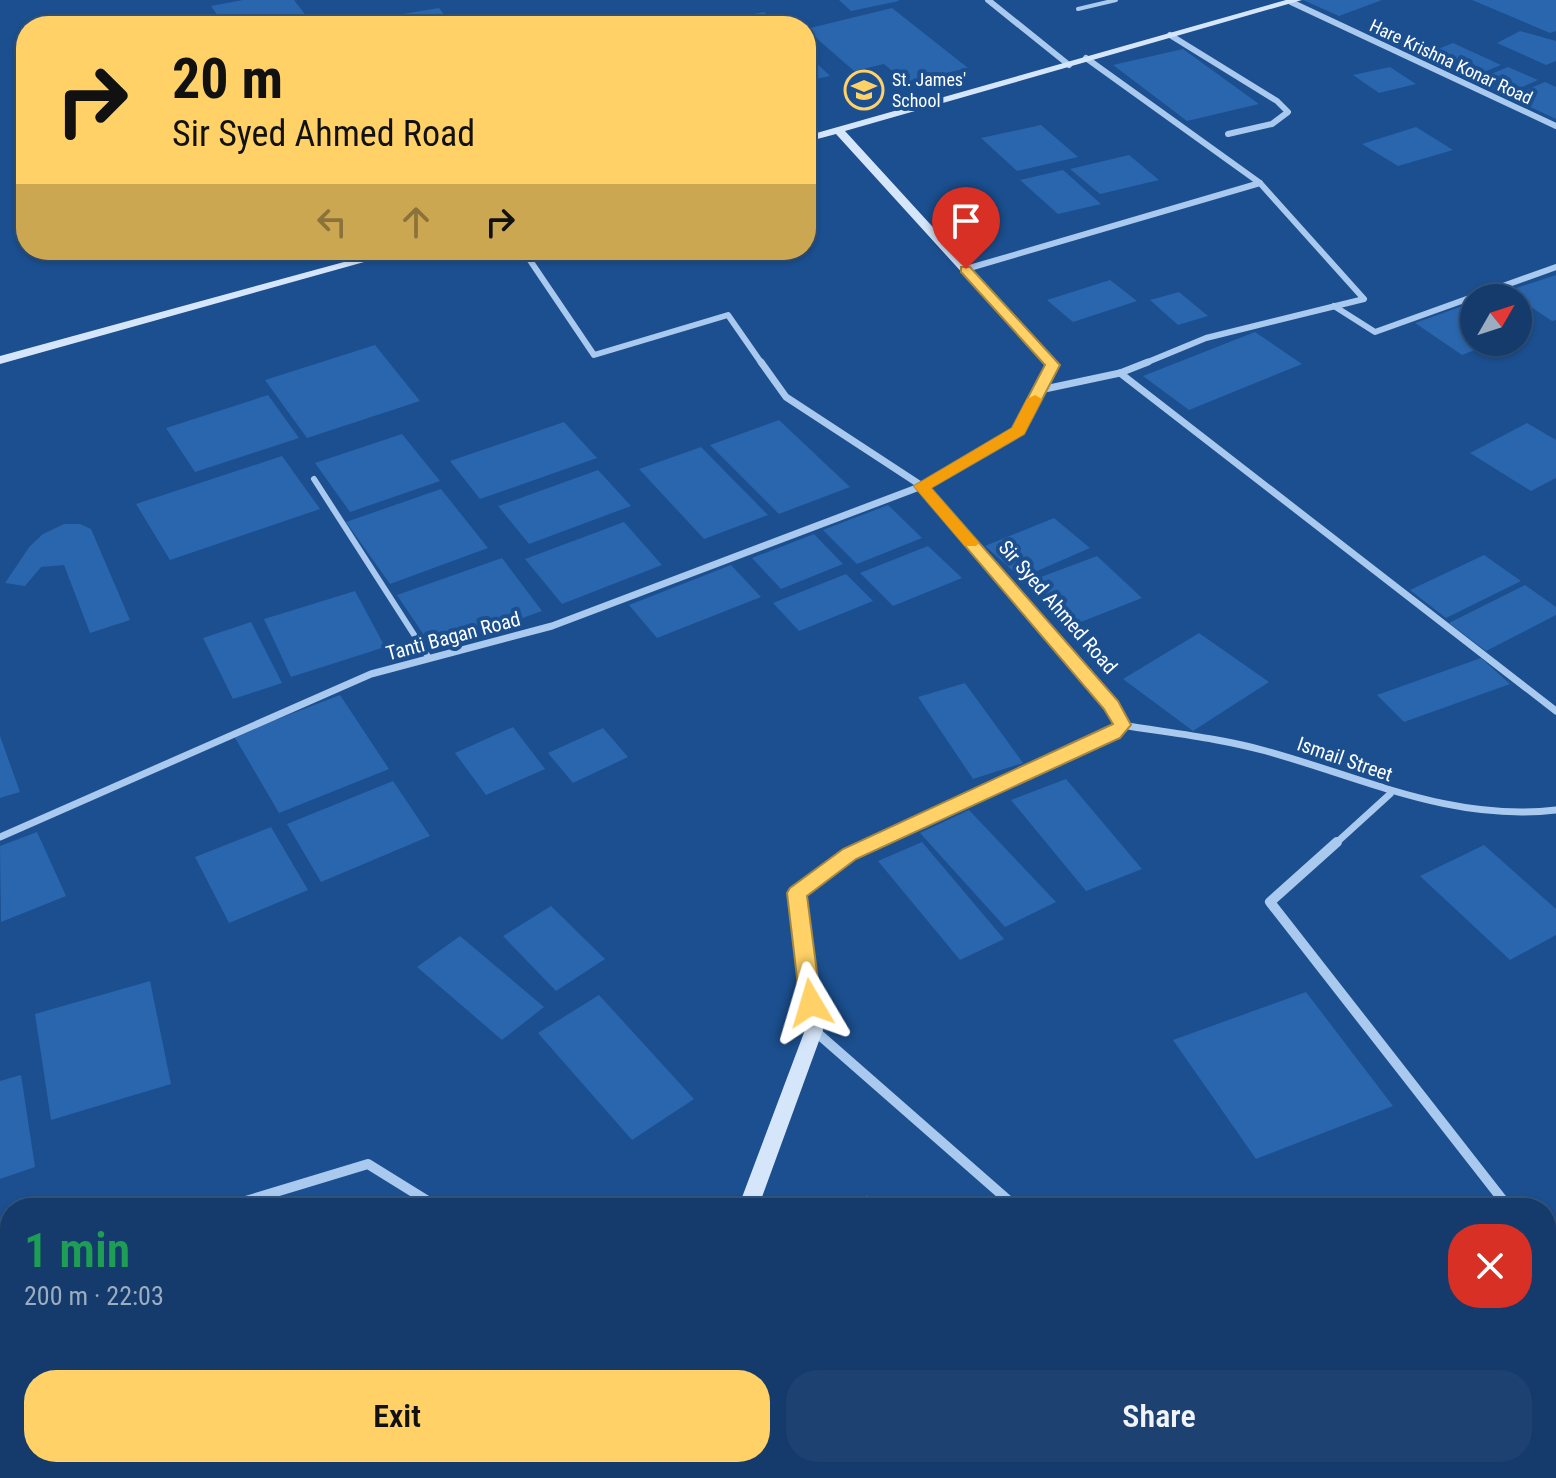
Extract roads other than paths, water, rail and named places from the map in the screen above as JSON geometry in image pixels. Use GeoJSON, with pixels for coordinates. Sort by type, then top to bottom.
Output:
{"type":"FeatureCollection","features":[{"type":"Feature","properties":{"kind":"street"},"geometry":{"type":"LineString","coordinates":[[988,0],[1069,65]]}},
{"type":"Feature","properties":{"kind":"street"},"geometry":{"type":"LineString","coordinates":[[816,136],[1294,1]]}},
{"type":"Feature","properties":{"kind":"street","name":"Hare Krishna Konar Road"},"geometry":{"type":"LineString","coordinates":[[1294,1],[1556,126]]}},
{"type":"Feature","properties":{"kind":"street"},"geometry":{"type":"LineString","coordinates":[[1170,35],[1277,101],[1288,112],[1272,124],[1228,134]]}},
{"type":"Feature","properties":{"kind":"street"},"geometry":{"type":"LineString","coordinates":[[1039,390],[1120,373],[1206,338],[1364,299],[1260,183],[1086,58]]}},
{"type":"Feature","properties":{"kind":"street"},"geometry":{"type":"LineString","coordinates":[[530,260],[594,355],[728,315],[786,397],[922,486],[1018,431],[1053,365],[838,130]]}},
{"type":"Feature","properties":{"kind":"street"},"geometry":{"type":"LineString","coordinates":[[966,269],[1260,183]]}},
{"type":"Feature","properties":{"kind":"street"},"geometry":{"type":"LineString","coordinates":[[0,360],[365,260]]}},
{"type":"Feature","properties":{"kind":"street"},"geometry":{"type":"LineString","coordinates":[[1334,306],[1375,332],[1556,267]]}},
{"type":"Feature","properties":{"kind":"street"},"geometry":{"type":"LineString","coordinates":[[1120,373],[1556,711]]}},
{"type":"Feature","properties":{"kind":"street","name":"Tanti Bagan Road"},"geometry":{"type":"LineString","coordinates":[[0,837],[371,674],[552,626],[922,486]]}},
{"type":"Feature","properties":{"kind":"street","name":"Sir Syed Ahmed Road"},"geometry":{"type":"LineString","coordinates":[[922,486],[1111,705],[1122,725]]}},
{"type":"Feature","properties":{"kind":"street"},"geometry":{"type":"LineString","coordinates":[[752,1198],[814,1030],[797,893],[850,854],[1114,734],[1122,725]]}},
{"type":"Feature","properties":{"kind":"street","name":"Ismail Street"},"geometry":{"type":"LineString","coordinates":[[1122,725],[1265,751],[1390,794],[1522,817],[1556,810]]}},
{"type":"Feature","properties":{"kind":"street"},"geometry":{"type":"LineString","coordinates":[[1390,794],[1270,902],[1501,1198]]}},
{"type":"Feature","properties":{"kind":"street"},"geometry":{"type":"LineString","coordinates":[[814,1030],[1006,1198]]}},
{"type":"Feature","properties":{"kind":"street"},"geometry":{"type":"LineString","coordinates":[[256,1198],[368,1164],[423,1198]]}},
{"type":"Feature","properties":{"kind":"lane"},"geometry":{"type":"LineString","coordinates":[[1078,9],[1116,0]]}},
{"type":"Feature","properties":{"kind":"lane"},"geometry":{"type":"LineString","coordinates":[[314,479],[429,658]]}},
{"type":"Feature","properties":{"kind":"place","name":"St. James' School"},"geometry":{"type":"Point","coordinates":[864,90]}}]}
